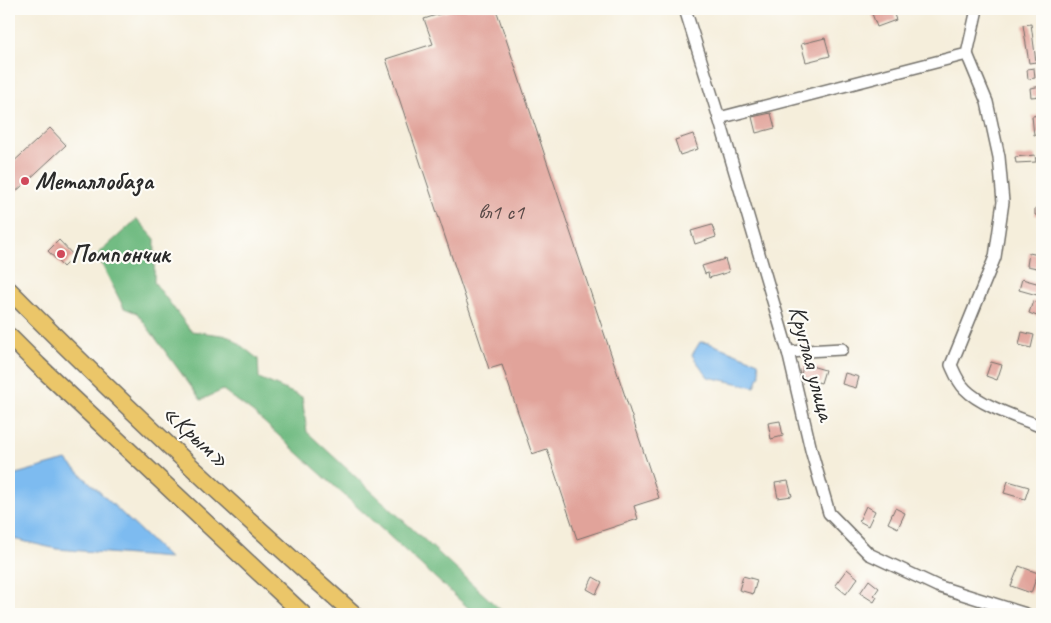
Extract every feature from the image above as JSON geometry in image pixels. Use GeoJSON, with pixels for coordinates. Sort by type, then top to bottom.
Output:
{"type":"FeatureCollection","features":[{"type":"Feature","properties":{"kind":"highway","name":"«Крым»"},"geometry":{"type":"LineString","coordinates":[[9,290],[55,337],[269,540],[354,614]]}},
{"type":"Feature","properties":{"kind":"highway"},"geometry":{"type":"LineString","coordinates":[[9,336],[303,614]]}},
{"type":"Feature","properties":{"kind":"street","name":"Круглая улица"},"geometry":{"type":"LineString","coordinates":[[685,9],[788,352],[811,450],[829,513],[869,554],[937,586],[1026,614]]}},
{"type":"Feature","properties":{"kind":"street"},"geometry":{"type":"LineString","coordinates":[[977,9],[967,54],[987,102],[999,157],[1003,202],[995,256],[951,365],[966,390],[991,406],[1042,427]]}},
{"type":"Feature","properties":{"kind":"street"},"geometry":{"type":"LineString","coordinates":[[719,118],[967,54]]}},
{"type":"Feature","properties":{"kind":"street"},"geometry":{"type":"LineString","coordinates":[[788,352],[842,349]]}},
{"type":"Feature","properties":{"kind":"green space"},"geometry":{"type":"Polygon","coordinates":[[[137,219],[155,239],[154,282],[191,331],[229,336],[258,359],[259,378],[302,397],[307,432],[505,614],[475,614],[255,414],[223,390],[201,400],[137,313],[124,308],[97,255],[137,219]]]}},
{"type":"Feature","properties":{"kind":"water"},"geometry":{"type":"Polygon","coordinates":[[[700,342],[709,343],[758,362],[760,374],[755,387],[708,377],[692,355],[700,342]]]}},
{"type":"Feature","properties":{"kind":"water"},"geometry":{"type":"Polygon","coordinates":[[[66,460],[169,558],[57,549],[9,538],[9,476],[66,460]]]}},
{"type":"Feature","properties":{"kind":"building"},"geometry":{"type":"Polygon","coordinates":[[[455,9],[496,9],[659,498],[634,506],[638,519],[577,539],[547,449],[532,454],[502,365],[489,369],[386,59],[433,44],[424,19],[455,9]]]}},
{"type":"Feature","properties":{"kind":"building"},"geometry":{"type":"Polygon","coordinates":[[[892,9],[896,20],[877,27],[871,11],[892,9]]]}},
{"type":"Feature","properties":{"kind":"building"},"geometry":{"type":"Polygon","coordinates":[[[1031,24],[1036,62],[1029,63],[1023,25],[1031,24]]]}},
{"type":"Feature","properties":{"kind":"building"},"geometry":{"type":"Polygon","coordinates":[[[825,38],[830,56],[806,62],[801,44],[825,38]]]}},
{"type":"Feature","properties":{"kind":"building"},"geometry":{"type":"Polygon","coordinates":[[[1034,68],[1035,78],[1028,79],[1027,69],[1034,68]]]}},
{"type":"Feature","properties":{"kind":"building"},"geometry":{"type":"Polygon","coordinates":[[[1042,86],[1042,96],[1031,97],[1030,88],[1042,86]]]}},
{"type":"Feature","properties":{"kind":"building"},"geometry":{"type":"Polygon","coordinates":[[[771,113],[775,128],[756,133],[752,117],[771,113]]]}},
{"type":"Feature","properties":{"kind":"building"},"geometry":{"type":"Polygon","coordinates":[[[1041,115],[1042,133],[1034,135],[1032,116],[1041,115]]]}},
{"type":"Feature","properties":{"kind":"building"},"geometry":{"type":"Polygon","coordinates":[[[50,128],[66,145],[9,198],[9,166],[50,128]]]}},
{"type":"Feature","properties":{"kind":"building"},"geometry":{"type":"Polygon","coordinates":[[[693,134],[698,149],[680,155],[675,140],[693,134]]]}},
{"type":"Feature","properties":{"kind":"building"},"geometry":{"type":"Polygon","coordinates":[[[1035,155],[1036,162],[1016,163],[1015,157],[1035,155]]]}},
{"type":"Feature","properties":{"kind":"building"},"geometry":{"type":"Polygon","coordinates":[[[1035,208],[1042,208],[1042,216],[1035,215],[1035,208]]]}},
{"type":"Feature","properties":{"kind":"building"},"geometry":{"type":"Polygon","coordinates":[[[712,225],[716,237],[695,244],[691,231],[712,225]]]}},
{"type":"Feature","properties":{"kind":"building","name":"Помпончик"},"geometry":{"type":"Polygon","coordinates":[[[59,240],[74,256],[63,267],[48,251],[59,240]]]}},
{"type":"Feature","properties":{"kind":"building"},"geometry":{"type":"Polygon","coordinates":[[[1029,253],[1039,255],[1037,268],[1027,266],[1029,253]]]}},
{"type":"Feature","properties":{"kind":"building"},"geometry":{"type":"Polygon","coordinates":[[[725,259],[729,272],[709,278],[708,273],[705,274],[702,266],[725,259]]]}},
{"type":"Feature","properties":{"kind":"building"},"geometry":{"type":"Polygon","coordinates":[[[1022,279],[1040,284],[1037,295],[1019,290],[1022,279]]]}},
{"type":"Feature","properties":{"kind":"building"},"geometry":{"type":"Polygon","coordinates":[[[1033,301],[1042,304],[1042,318],[1029,313],[1033,301]]]}},
{"type":"Feature","properties":{"kind":"building"},"geometry":{"type":"Polygon","coordinates":[[[1022,332],[1034,335],[1031,348],[1019,345],[1022,332]]]}},
{"type":"Feature","properties":{"kind":"building"},"geometry":{"type":"Polygon","coordinates":[[[991,362],[1002,365],[997,380],[986,376],[991,362]]]}},
{"type":"Feature","properties":{"kind":"building"},"geometry":{"type":"Polygon","coordinates":[[[804,364],[825,370],[821,383],[800,377],[804,364]]]}},
{"type":"Feature","properties":{"kind":"building"},"geometry":{"type":"Polygon","coordinates":[[[845,373],[859,377],[856,388],[842,384],[845,373]]]}},
{"type":"Feature","properties":{"kind":"building"},"geometry":{"type":"Polygon","coordinates":[[[780,421],[783,436],[771,439],[768,423],[780,421]]]}},
{"type":"Feature","properties":{"kind":"building"},"geometry":{"type":"Polygon","coordinates":[[[788,481],[792,496],[778,498],[775,483],[788,481]]]}},
{"type":"Feature","properties":{"kind":"building"},"geometry":{"type":"Polygon","coordinates":[[[1008,481],[1029,487],[1025,499],[1004,493],[1008,481]]]}},
{"type":"Feature","properties":{"kind":"building"},"geometry":{"type":"Polygon","coordinates":[[[866,506],[875,511],[868,526],[859,521],[866,506]]]}},
{"type":"Feature","properties":{"kind":"building"},"geometry":{"type":"Polygon","coordinates":[[[895,508],[905,513],[898,528],[888,523],[895,508]]]}},
{"type":"Feature","properties":{"kind":"building"},"geometry":{"type":"Polygon","coordinates":[[[1019,566],[1038,573],[1031,593],[1011,586],[1019,566]]]}},
{"type":"Feature","properties":{"kind":"building"},"geometry":{"type":"Polygon","coordinates":[[[847,569],[858,578],[846,594],[835,585],[847,569]]]}},
{"type":"Feature","properties":{"kind":"building"},"geometry":{"type":"Polygon","coordinates":[[[743,576],[757,580],[753,594],[739,590],[743,576]]]}},
{"type":"Feature","properties":{"kind":"building"},"geometry":{"type":"Polygon","coordinates":[[[593,577],[602,582],[596,594],[587,589],[593,577]]]}},
{"type":"Feature","properties":{"kind":"building"},"geometry":{"type":"Polygon","coordinates":[[[869,580],[879,588],[874,595],[877,597],[874,602],[860,593],[869,580]]]}},
{"type":"Feature","properties":{"kind":"place","name":"Металлобаза"},"geometry":{"type":"Point","coordinates":[25,181]}},
{"type":"Feature","properties":{"kind":"place","name":"Помпончик"},"geometry":{"type":"Point","coordinates":[61,254]}}]}
